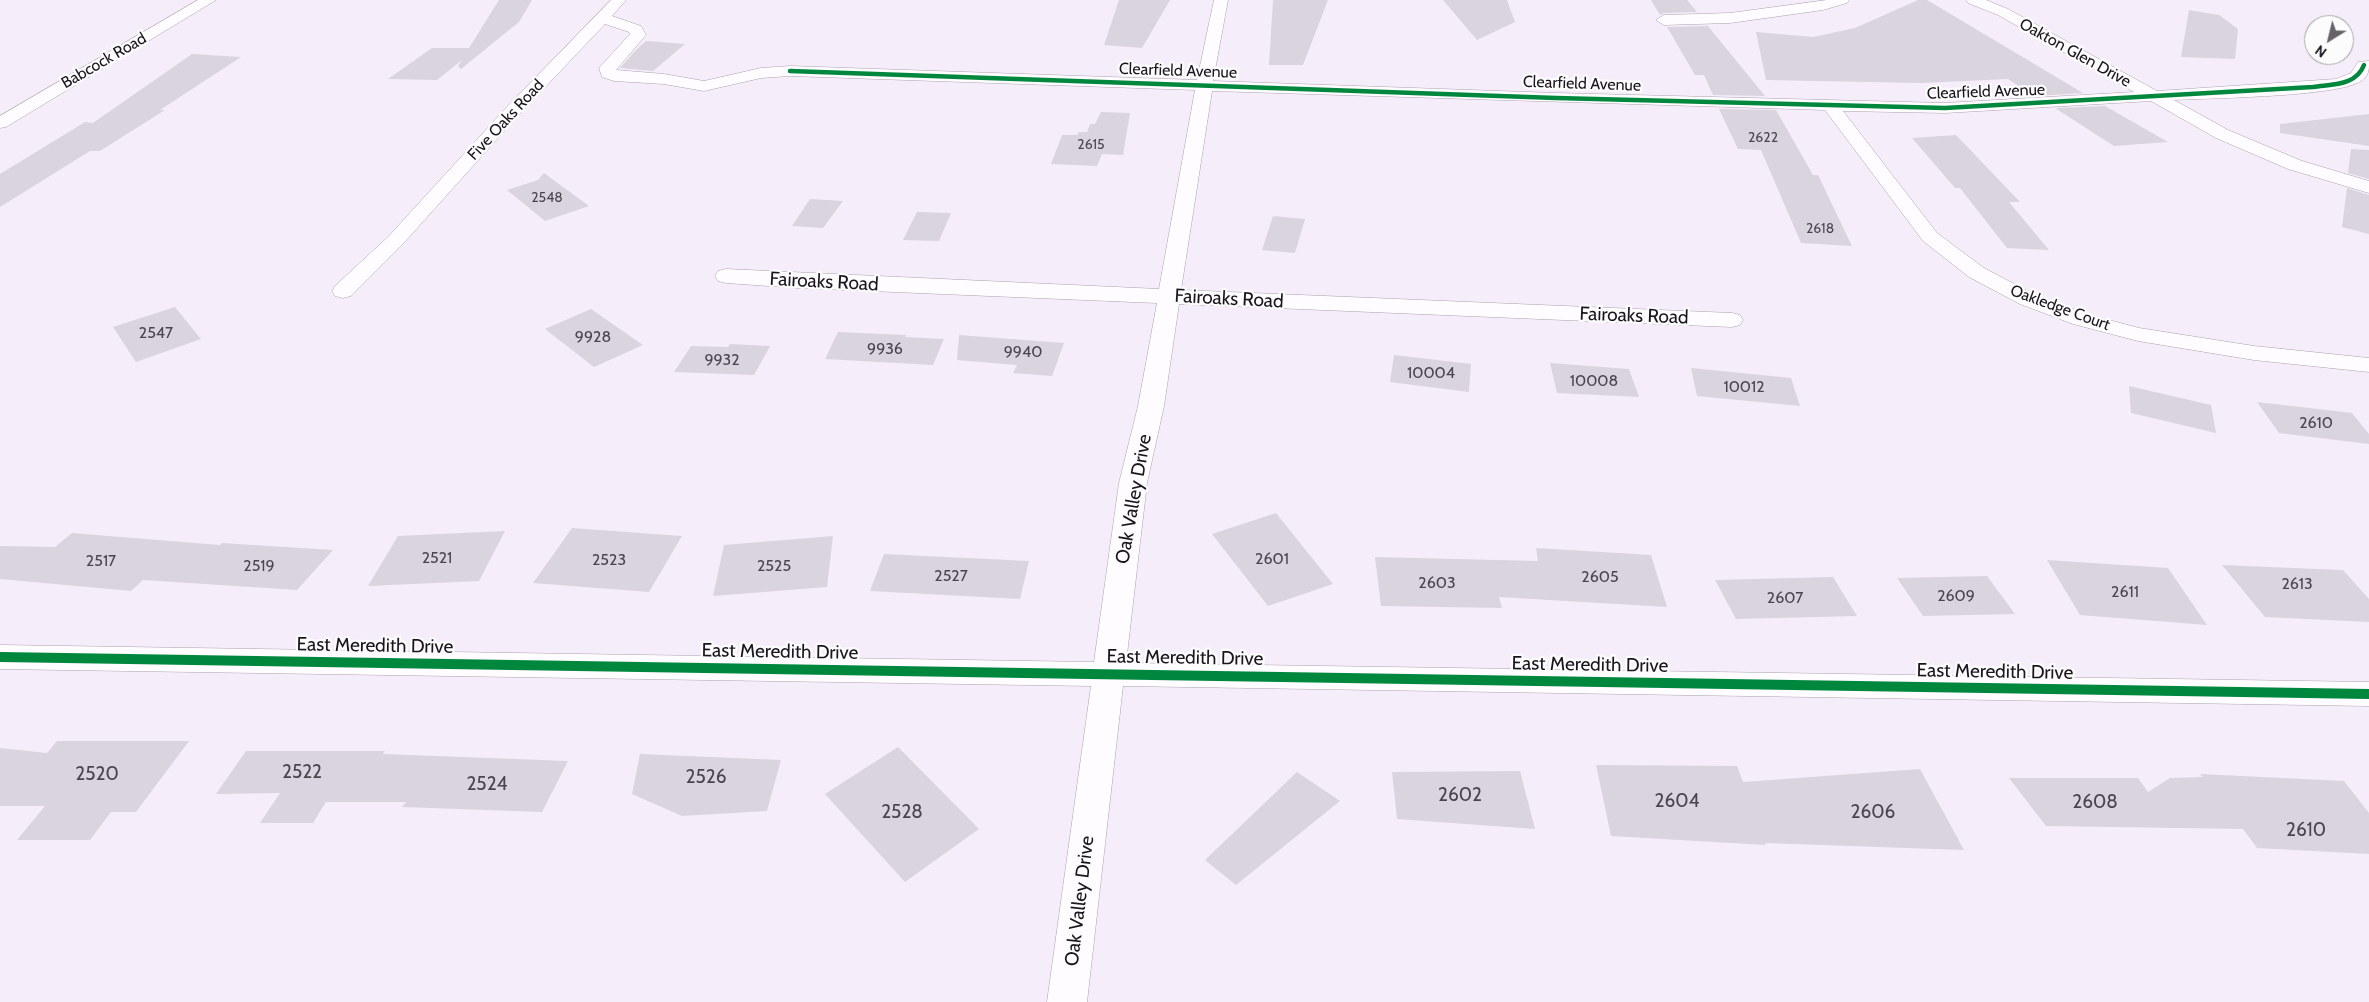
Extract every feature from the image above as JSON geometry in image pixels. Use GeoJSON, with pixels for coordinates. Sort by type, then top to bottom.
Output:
{"type":"FeatureCollection","features":[{"type":"Feature","properties":{"kind":"street","name":"Babcock Road"},"geometry":{"type":"LineString","coordinates":[[0,123],[208,0]]}},
{"type":"Feature","properties":{"kind":"street","name":"Five Oaks Road"},"geometry":{"type":"LineString","coordinates":[[343,292],[395,241],[510,114],[619,0]]}},
{"type":"Feature","properties":{"kind":"street","name":"Oak Valley Drive"},"geometry":{"type":"LineString","coordinates":[[1067,1002],[1133,484],[1151,406],[1204,85],[1221,0]]}},
{"type":"Feature","properties":{"kind":"street"},"geometry":{"type":"LineString","coordinates":[[1664,20],[1722,19],[1823,6],[1842,0]]}},
{"type":"Feature","properties":{"kind":"street","name":"Oakton Glen Drive"},"geometry":{"type":"LineString","coordinates":[[1973,0],[2002,12],[2222,134],[2294,165],[2369,187]]}},
{"type":"Feature","properties":{"kind":"street","name":"Clearfield Avenue"},"geometry":{"type":"LineString","coordinates":[[602,18],[636,29],[638,35],[607,68],[608,73],[614,76],[664,79],[704,86],[761,73],[790,71],[1955,108],[2286,89],[2356,79],[2363,72],[2364,65]]}},
{"type":"Feature","properties":{"kind":"street","name":"Oakledge Court"},"geometry":{"type":"LineString","coordinates":[[1830,105],[1930,237],[1950,255],[2010,291],[2082,319],[2138,335],[2185,344],[2369,365]]}},
{"type":"Feature","properties":{"kind":"street","name":"Fairoaks Road"},"geometry":{"type":"LineString","coordinates":[[726,276],[798,281],[1732,320]]}},
{"type":"Feature","properties":{"kind":"street","name":"East Meredith Drive"},"geometry":{"type":"LineString","coordinates":[[0,657],[2369,694]]}},
{"type":"Feature","properties":{"kind":"building"},"geometry":{"type":"Polygon","coordinates":[[[499,0],[532,0],[519,22],[461,69],[458,66],[462,60],[437,80],[388,79],[432,48],[469,48],[499,0]]]}},
{"type":"Feature","properties":{"kind":"building"},"geometry":{"type":"Polygon","coordinates":[[[1119,0],[1170,0],[1142,48],[1104,45],[1119,0]]]}},
{"type":"Feature","properties":{"kind":"building"},"geometry":{"type":"Polygon","coordinates":[[[1273,0],[1328,0],[1303,65],[1269,65],[1273,0]]]}},
{"type":"Feature","properties":{"kind":"building"},"geometry":{"type":"Polygon","coordinates":[[[1443,0],[1507,0],[1515,22],[1477,40],[1443,0]]]}},
{"type":"Feature","properties":{"kind":"building"},"geometry":{"type":"Polygon","coordinates":[[[1651,0],[1687,0],[1697,12],[1664,13],[1660,15],[1651,0]]]}},
{"type":"Feature","properties":{"kind":"building"},"geometry":{"type":"Polygon","coordinates":[[[1918,0],[1927,0],[2083,93],[2034,96],[2008,79],[1920,83],[1766,80],[1756,32],[1813,37],[1855,28],[1918,0]]]}},
{"type":"Feature","properties":{"kind":"building"},"geometry":{"type":"Polygon","coordinates":[[[2189,10],[2219,15],[2238,29],[2235,59],[2181,57],[2189,10]]]}},
{"type":"Feature","properties":{"kind":"building"},"geometry":{"type":"Polygon","coordinates":[[[1708,26],[1765,96],[1713,95],[1704,75],[1695,75],[1667,27],[1708,26]]]}},
{"type":"Feature","properties":{"kind":"building"},"geometry":{"type":"Polygon","coordinates":[[[646,41],[685,44],[653,71],[620,68],[646,41]]]}},
{"type":"Feature","properties":{"kind":"building"},"geometry":{"type":"Polygon","coordinates":[[[192,54],[241,57],[160,110],[165,110],[100,151],[90,151],[0,207],[0,174],[85,122],[93,123],[192,54]]]}},
{"type":"Feature","properties":{"kind":"building"},"geometry":{"type":"Polygon","coordinates":[[[2105,106],[2168,142],[2114,146],[2055,108],[2105,106]]]}},
{"type":"Feature","properties":{"kind":"building"},"geometry":{"type":"Polygon","coordinates":[[[1719,109],[1776,110],[1813,175],[1818,175],[1852,246],[1801,243],[1761,150],[1738,149],[1719,109]]]}},
{"type":"Feature","properties":{"kind":"building"},"geometry":{"type":"Polygon","coordinates":[[[1101,112],[1130,113],[1123,155],[1102,154],[1097,166],[1051,164],[1062,135],[1077,135],[1079,132],[1087,132],[1090,124],[1095,124],[1101,112]]]}},
{"type":"Feature","properties":{"kind":"building"},"geometry":{"type":"Polygon","coordinates":[[[2369,114],[2369,146],[2280,133],[2280,124],[2369,114]]]}},
{"type":"Feature","properties":{"kind":"building"},"geometry":{"type":"Polygon","coordinates":[[[1956,135],[2020,202],[2009,202],[2049,250],[2007,248],[1960,188],[1955,188],[1912,138],[1956,135]]]}},
{"type":"Feature","properties":{"kind":"building"},"geometry":{"type":"Polygon","coordinates":[[[2351,149],[2369,150],[2369,179],[2348,173],[2351,149]]]}},
{"type":"Feature","properties":{"kind":"building"},"geometry":{"type":"Polygon","coordinates":[[[544,173],[589,206],[545,221],[507,190],[538,180],[544,173]]]}},
{"type":"Feature","properties":{"kind":"building"},"geometry":{"type":"Polygon","coordinates":[[[2347,188],[2369,195],[2369,234],[2342,227],[2347,188]]]}},
{"type":"Feature","properties":{"kind":"building"},"geometry":{"type":"Polygon","coordinates":[[[810,199],[843,201],[823,228],[792,226],[810,199]]]}},
{"type":"Feature","properties":{"kind":"building"},"geometry":{"type":"Polygon","coordinates":[[[917,212],[951,213],[939,241],[903,240],[917,212]]]}},
{"type":"Feature","properties":{"kind":"building"},"geometry":{"type":"Polygon","coordinates":[[[1273,216],[1305,219],[1295,253],[1262,250],[1273,216]]]}},
{"type":"Feature","properties":{"kind":"building"},"geometry":{"type":"Polygon","coordinates":[[[175,307],[201,339],[136,362],[113,327],[175,307]]]}},
{"type":"Feature","properties":{"kind":"building"},"geometry":{"type":"Polygon","coordinates":[[[591,309],[643,345],[594,367],[545,329],[591,309]]]}},
{"type":"Feature","properties":{"kind":"building"},"geometry":{"type":"Polygon","coordinates":[[[838,332],[944,339],[933,365],[825,359],[838,332]]]}},
{"type":"Feature","properties":{"kind":"building"},"geometry":{"type":"Polygon","coordinates":[[[959,335],[1064,343],[1052,376],[1013,373],[1017,365],[957,360],[959,335]]]}},
{"type":"Feature","properties":{"kind":"building"},"geometry":{"type":"Polygon","coordinates":[[[730,344],[770,346],[754,375],[674,372],[691,346],[728,347],[730,344]]]}},
{"type":"Feature","properties":{"kind":"building"},"geometry":{"type":"Polygon","coordinates":[[[1394,355],[1471,364],[1469,392],[1390,382],[1394,355]]]}},
{"type":"Feature","properties":{"kind":"building"},"geometry":{"type":"Polygon","coordinates":[[[1550,363],[1629,369],[1639,397],[1557,393],[1550,363]]]}},
{"type":"Feature","properties":{"kind":"building"},"geometry":{"type":"Polygon","coordinates":[[[1691,368],[1791,378],[1800,406],[1697,396],[1691,368]]]}},
{"type":"Feature","properties":{"kind":"building"},"geometry":{"type":"Polygon","coordinates":[[[2129,386],[2211,405],[2216,433],[2131,413],[2129,386]]]}},
{"type":"Feature","properties":{"kind":"building"},"geometry":{"type":"Polygon","coordinates":[[[2257,402],[2352,413],[2369,434],[2369,444],[2279,433],[2257,402]]]}},
{"type":"Feature","properties":{"kind":"building"},"geometry":{"type":"Polygon","coordinates":[[[1276,513],[1333,584],[1268,606],[1212,534],[1276,513]]]}},
{"type":"Feature","properties":{"kind":"building"},"geometry":{"type":"Polygon","coordinates":[[[572,528],[682,536],[649,592],[533,583],[572,528]]]}},
{"type":"Feature","properties":{"kind":"building"},"geometry":{"type":"Polygon","coordinates":[[[505,531],[479,581],[368,586],[398,536],[505,531]]]}},
{"type":"Feature","properties":{"kind":"building"},"geometry":{"type":"Polygon","coordinates":[[[72,533],[220,545],[222,543],[333,550],[297,590],[143,580],[131,591],[0,579],[0,546],[55,547],[72,533]]]}},
{"type":"Feature","properties":{"kind":"building"},"geometry":{"type":"Polygon","coordinates":[[[833,536],[827,587],[713,596],[724,545],[833,536]]]}},
{"type":"Feature","properties":{"kind":"building"},"geometry":{"type":"Polygon","coordinates":[[[1536,548],[1651,555],[1667,607],[1499,597],[1502,608],[1381,606],[1375,557],[1538,561],[1536,548]]]}},
{"type":"Feature","properties":{"kind":"building"},"geometry":{"type":"Polygon","coordinates":[[[884,554],[1029,561],[1020,599],[870,591],[884,554]]]}},
{"type":"Feature","properties":{"kind":"building"},"geometry":{"type":"Polygon","coordinates":[[[2047,560],[2168,568],[2207,625],[2080,615],[2047,560]]]}},
{"type":"Feature","properties":{"kind":"building"},"geometry":{"type":"Polygon","coordinates":[[[2222,565],[2343,570],[2369,599],[2369,622],[2265,617],[2222,565]]]}},
{"type":"Feature","properties":{"kind":"building"},"geometry":{"type":"Polygon","coordinates":[[[1987,576],[2015,614],[1923,616],[1897,578],[1987,576]]]}},
{"type":"Feature","properties":{"kind":"building"},"geometry":{"type":"Polygon","coordinates":[[[1833,577],[1857,616],[1736,619],[1715,580],[1833,577]]]}},
{"type":"Feature","properties":{"kind":"building"},"geometry":{"type":"Polygon","coordinates":[[[57,741],[189,741],[136,812],[111,812],[90,840],[17,840],[45,806],[0,806],[0,748],[47,753],[57,741]]]}},
{"type":"Feature","properties":{"kind":"building"},"geometry":{"type":"Polygon","coordinates":[[[898,747],[979,829],[905,882],[825,794],[898,747]]]}},
{"type":"Feature","properties":{"kind":"building"},"geometry":{"type":"Polygon","coordinates":[[[246,751],[385,751],[383,754],[568,761],[542,812],[402,807],[406,802],[326,802],[313,823],[260,823],[280,793],[216,794],[246,751]]]}},
{"type":"Feature","properties":{"kind":"building"},"geometry":{"type":"Polygon","coordinates":[[[640,754],[781,760],[767,811],[682,816],[632,794],[640,754]]]}},
{"type":"Feature","properties":{"kind":"building"},"geometry":{"type":"Polygon","coordinates":[[[1596,765],[1737,766],[1743,782],[1920,769],[1964,850],[1765,843],[1766,845],[1611,836],[1596,765]]]}},
{"type":"Feature","properties":{"kind":"building"},"geometry":{"type":"Polygon","coordinates":[[[1520,771],[1535,829],[1397,819],[1392,772],[1520,771]]]}},
{"type":"Feature","properties":{"kind":"building"},"geometry":{"type":"Polygon","coordinates":[[[1297,772],[1340,801],[1236,885],[1205,860],[1297,772]]]}},
{"type":"Feature","properties":{"kind":"building"},"geometry":{"type":"Polygon","coordinates":[[[2200,774],[2344,781],[2369,813],[2369,854],[2257,848],[2243,829],[2046,826],[2009,778],[2138,778],[2148,792],[2170,778],[2203,777],[2200,774]]]}},
{"type":"Feature","properties":{"kind":"cycle path"},"geometry":{"type":"LineString","coordinates":[[790,71],[1556,98],[1945,108],[2313,87],[2343,83],[2351,80],[2357,77],[2364,65]]}},
{"type":"Feature","properties":{"kind":"cycle path"},"geometry":{"type":"LineString","coordinates":[[0,657],[2369,694]]}}]}
